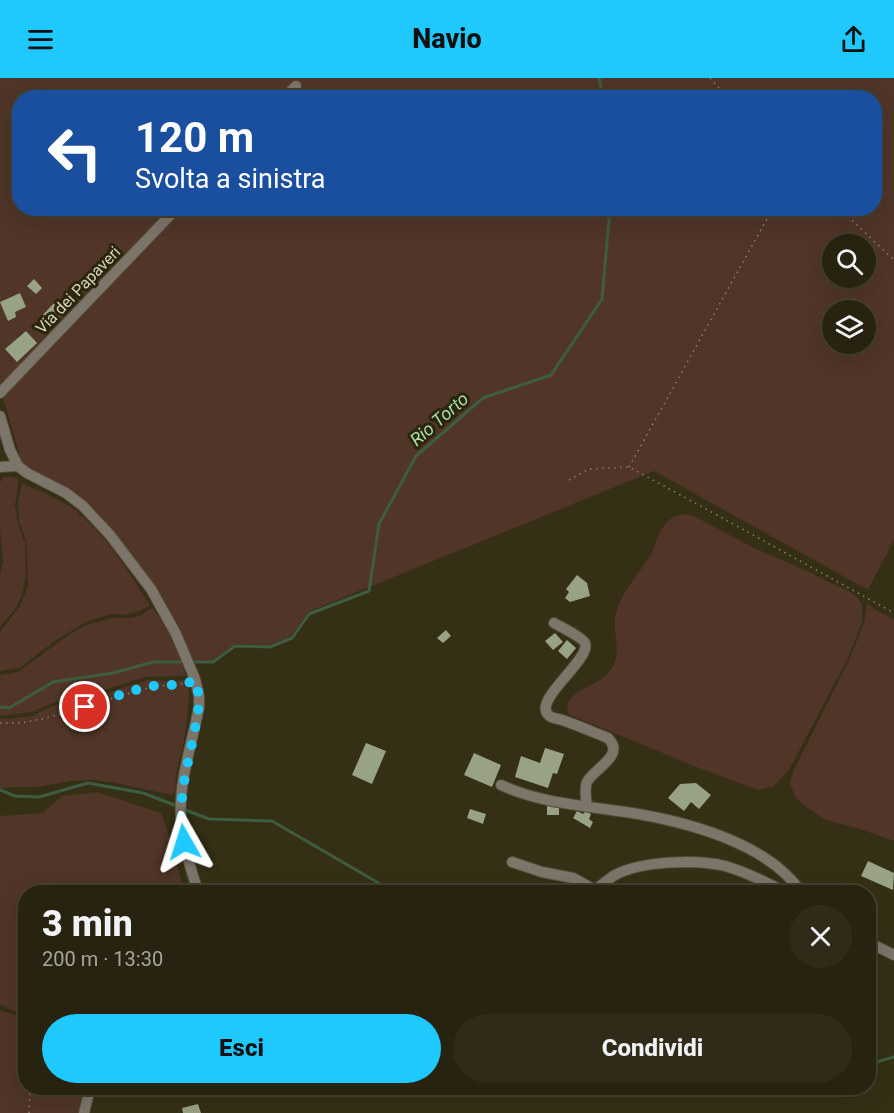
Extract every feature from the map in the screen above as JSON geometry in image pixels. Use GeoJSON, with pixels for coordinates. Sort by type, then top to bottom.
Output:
{"type":"FeatureCollection","features":[{"type":"Feature","properties":{"kind":"street"},"geometry":{"type":"LineString","coordinates":[[292,90],[296,86]]}},
{"type":"Feature","properties":{"kind":"street","name":"Via dei Papaveri"},"geometry":{"type":"LineString","coordinates":[[0,393],[169,216]]}},
{"type":"Feature","properties":{"kind":"street"},"geometry":{"type":"LineString","coordinates":[[0,416],[12,456],[18,466],[66,493],[98,521],[154,594],[184,652],[198,692],[199,707],[185,775],[182,802],[184,842],[196,885]]}},
{"type":"Feature","properties":{"kind":"street"},"geometry":{"type":"LineString","coordinates":[[0,468],[18,466]]}},
{"type":"Feature","properties":{"kind":"street"},"geometry":{"type":"LineString","coordinates":[[554,623],[582,639],[586,647],[581,658],[550,695],[547,705],[548,713],[552,717],[608,738],[613,747],[610,757],[588,781],[587,807]]}},
{"type":"Feature","properties":{"kind":"street"},"geometry":{"type":"LineString","coordinates":[[501,785],[529,796],[629,813],[705,831],[754,850],[788,876],[795,885]]}},
{"type":"Feature","properties":{"kind":"street"},"geometry":{"type":"LineString","coordinates":[[512,862],[542,872],[573,878],[584,885]]}},
{"type":"Feature","properties":{"kind":"street"},"geometry":{"type":"LineString","coordinates":[[602,885],[614,876],[632,869],[680,862],[728,867],[770,885]]}},
{"type":"Feature","properties":{"kind":"street"},"geometry":{"type":"LineString","coordinates":[[876,946],[894,955]]}},
{"type":"Feature","properties":{"kind":"street"},"geometry":{"type":"LineString","coordinates":[[84,1113],[88,1095]]}},
{"type":"Feature","properties":{"kind":"path"},"geometry":{"type":"LineString","coordinates":[[710,78],[721,90]]}},
{"type":"Feature","properties":{"kind":"path"},"geometry":{"type":"LineString","coordinates":[[629,467],[769,216]]}},
{"type":"Feature","properties":{"kind":"path"},"geometry":{"type":"LineString","coordinates":[[847,216],[894,260]]}},
{"type":"Feature","properties":{"kind":"path"},"geometry":{"type":"LineString","coordinates":[[569,480],[590,469],[629,467],[894,613]]}},
{"type":"Feature","properties":{"kind":"path"},"geometry":{"type":"LineString","coordinates":[[0,723],[21,723],[46,718],[154,686],[191,682],[193,674]]}},
{"type":"Feature","properties":{"kind":"path"},"geometry":{"type":"LineString","coordinates":[[29,1113],[30,1095]]}},
{"type":"Feature","properties":{"kind":"shaded area"},"geometry":{"type":"Polygon","coordinates":[[[0,78],[894,78],[894,540],[868,590],[654,471],[308,612],[291,636],[270,645],[236,644],[211,661],[190,660],[130,553],[99,514],[69,489],[28,467],[21,460],[0,388],[0,78]]]}},
{"type":"Feature","properties":{"kind":"shaded area"},"geometry":{"type":"Polygon","coordinates":[[[12,476],[19,479],[15,506],[25,543],[26,575],[16,608],[0,627],[0,573],[3,561],[0,530],[0,482],[3,477],[12,476]]]}},
{"type":"Feature","properties":{"kind":"shaded area"},"geometry":{"type":"Polygon","coordinates":[[[22,483],[49,495],[87,520],[116,554],[150,605],[138,612],[124,615],[111,614],[86,622],[53,642],[20,668],[0,671],[0,632],[20,606],[28,586],[27,544],[19,521],[18,502],[22,483]]]}},
{"type":"Feature","properties":{"kind":"shaded area"},"geometry":{"type":"Polygon","coordinates":[[[685,514],[694,516],[752,547],[854,594],[862,604],[862,622],[848,658],[789,770],[773,787],[758,790],[568,714],[567,707],[573,696],[603,678],[612,668],[617,650],[615,618],[621,600],[651,554],[665,524],[674,517],[685,514]]]}},
{"type":"Feature","properties":{"kind":"shaded area"},"geometry":{"type":"Polygon","coordinates":[[[867,603],[894,619],[894,841],[826,820],[795,797],[790,783],[793,772],[849,660],[864,623],[867,603]]]}},
{"type":"Feature","properties":{"kind":"shaded area"},"geometry":{"type":"Polygon","coordinates":[[[153,608],[173,640],[186,676],[145,677],[58,701],[32,712],[0,716],[0,675],[18,672],[86,625],[112,618],[139,616],[153,608]]]}},
{"type":"Feature","properties":{"kind":"shaded area"},"geometry":{"type":"Polygon","coordinates":[[[148,680],[188,680],[188,713],[176,775],[176,792],[171,795],[94,780],[0,789],[0,719],[33,716],[52,706],[100,695],[148,680]]]}},
{"type":"Feature","properties":{"kind":"shaded area"},"geometry":{"type":"Polygon","coordinates":[[[97,792],[161,813],[182,885],[18,885],[18,1012],[0,1004],[0,814],[2,816],[43,813],[62,796],[97,792]]]}},
{"type":"Feature","properties":{"kind":"shaded area"},"geometry":{"type":"Polygon","coordinates":[[[0,1010],[18,1016],[18,1095],[82,1095],[78,1113],[0,1113],[0,1010]]]}},
{"type":"Feature","properties":{"kind":"building"},"geometry":{"type":"Polygon","coordinates":[[[34,279],[42,288],[36,294],[27,286],[34,279]]]}},
{"type":"Feature","properties":{"kind":"building"},"geometry":{"type":"Polygon","coordinates":[[[20,293],[26,307],[15,312],[16,317],[8,321],[0,302],[20,293]]]}},
{"type":"Feature","properties":{"kind":"building"},"geometry":{"type":"Polygon","coordinates":[[[54,303],[64,313],[49,328],[39,319],[54,303]]]}},
{"type":"Feature","properties":{"kind":"building"},"geometry":{"type":"Polygon","coordinates":[[[26,331],[37,343],[17,362],[5,349],[26,331]]]}},
{"type":"Feature","properties":{"kind":"building"},"geometry":{"type":"Polygon","coordinates":[[[577,575],[587,583],[590,596],[570,602],[565,598],[569,592],[566,589],[577,575]]]}},
{"type":"Feature","properties":{"kind":"building"},"geometry":{"type":"Polygon","coordinates":[[[446,630],[451,636],[443,643],[437,638],[446,630]]]}},
{"type":"Feature","properties":{"kind":"building"},"geometry":{"type":"Polygon","coordinates":[[[555,633],[563,642],[553,650],[545,641],[555,633]]]}},
{"type":"Feature","properties":{"kind":"building"},"geometry":{"type":"Polygon","coordinates":[[[567,640],[576,648],[567,659],[558,651],[567,640]]]}},
{"type":"Feature","properties":{"kind":"building"},"geometry":{"type":"Polygon","coordinates":[[[366,743],[386,751],[372,784],[352,775],[366,743]]]}},
{"type":"Feature","properties":{"kind":"building"},"geometry":{"type":"Polygon","coordinates":[[[545,748],[564,754],[557,774],[553,773],[548,788],[515,777],[521,756],[540,763],[545,748]]]}},
{"type":"Feature","properties":{"kind":"building"},"geometry":{"type":"Polygon","coordinates":[[[474,753],[501,765],[492,787],[464,775],[474,753]]]}},
{"type":"Feature","properties":{"kind":"building"},"geometry":{"type":"Polygon","coordinates":[[[696,783],[711,795],[699,809],[691,802],[684,811],[668,798],[680,784],[696,783]]]}},
{"type":"Feature","properties":{"kind":"building"},"geometry":{"type":"Polygon","coordinates":[[[559,805],[559,815],[547,815],[547,806],[559,805]]]}},
{"type":"Feature","properties":{"kind":"building"},"geometry":{"type":"Polygon","coordinates":[[[470,809],[486,814],[483,824],[467,818],[470,809]]]}},
{"type":"Feature","properties":{"kind":"building"},"geometry":{"type":"Polygon","coordinates":[[[577,811],[591,814],[589,819],[593,822],[590,828],[573,818],[577,811]]]}},
{"type":"Feature","properties":{"kind":"building"},"geometry":{"type":"Polygon","coordinates":[[[868,861],[894,873],[893,890],[861,876],[868,861]]]}},
{"type":"Feature","properties":{"kind":"building"},"geometry":{"type":"Polygon","coordinates":[[[198,1104],[201,1113],[183,1113],[182,1108],[198,1104]]]}},
{"type":"Feature","properties":{"kind":"waterway","name":"Rio Torto"},"geometry":{"type":"LineString","coordinates":[[599,78],[601,90]]}},
{"type":"Feature","properties":{"kind":"waterway","name":"Rio Torto"},"geometry":{"type":"LineString","coordinates":[[0,707],[9,708],[53,682],[113,673],[153,662],[213,662],[235,646],[270,647],[292,638],[309,614],[369,591],[379,524],[416,456],[483,398],[551,375],[602,299],[609,216]]}},
{"type":"Feature","properties":{"kind":"waterway"},"geometry":{"type":"LineString","coordinates":[[0,790],[15,796],[39,797],[88,783],[143,793],[177,806]]}},
{"type":"Feature","properties":{"kind":"waterway"},"geometry":{"type":"LineString","coordinates":[[183,809],[209,819],[272,821],[382,885]]}},
{"type":"Feature","properties":{"kind":"waterway"},"geometry":{"type":"LineString","coordinates":[[876,1063],[894,1057]]}},
{"type":"Feature","properties":{"kind":"route"},"geometry":{"type":"LineString","coordinates":[[85,707],[154,686],[195,680],[199,703],[183,790],[181,816],[184,842]]}}]}
